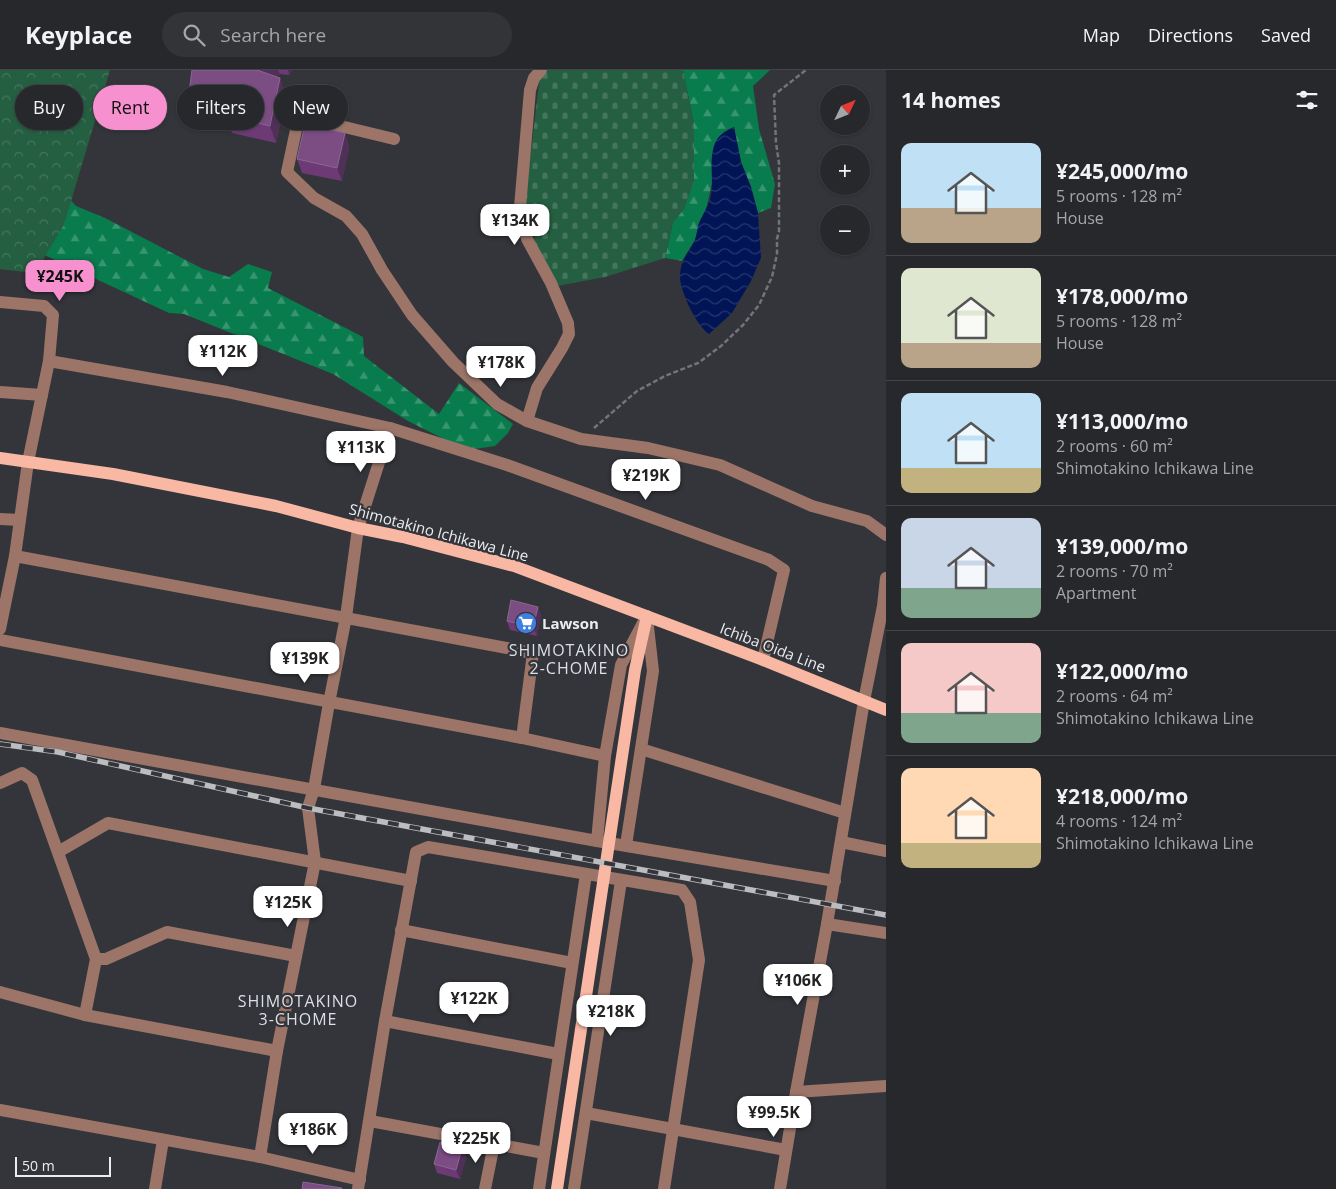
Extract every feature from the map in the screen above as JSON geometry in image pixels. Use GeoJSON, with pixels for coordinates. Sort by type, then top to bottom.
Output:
{"type":"FeatureCollection","features":[{"type":"Feature","properties":{"kind":"main road","name":"Shimotakino Ichikawa Line"},"geometry":{"type":"LineString","coordinates":[[0,458],[113,474],[276,506],[358,528],[403,537],[514,566],[647,616]]}},
{"type":"Feature","properties":{"kind":"main road","name":"Ichiba Oida Line"},"geometry":{"type":"LineString","coordinates":[[647,616],[763,660],[886,710]]}},
{"type":"Feature","properties":{"kind":"main road"},"geometry":{"type":"LineString","coordinates":[[557,1189],[635,670],[647,616]]}},
{"type":"Feature","properties":{"kind":"street"},"geometry":{"type":"LineString","coordinates":[[527,421],[537,388],[569,334],[568,323],[551,283],[526,238],[520,207],[530,90],[534,78],[541,70]]}},
{"type":"Feature","properties":{"kind":"street"},"geometry":{"type":"LineString","coordinates":[[394,139],[298,116],[286,172],[314,198],[346,216],[362,234],[382,270],[412,315],[454,362],[498,404],[527,421],[581,439],[648,448],[720,466],[812,506],[867,522],[886,535]]}},
{"type":"Feature","properties":{"kind":"street"},"geometry":{"type":"LineString","coordinates":[[0,302],[44,306],[53,314],[49,361],[28,462],[15,556],[0,629]]}},
{"type":"Feature","properties":{"kind":"street"},"geometry":{"type":"LineString","coordinates":[[49,361],[227,392],[390,428],[507,465],[769,560],[784,570],[763,660]]}},
{"type":"Feature","properties":{"kind":"street"},"geometry":{"type":"LineString","coordinates":[[0,392],[42,395]]}},
{"type":"Feature","properties":{"kind":"street"},"geometry":{"type":"LineString","coordinates":[[260,1157],[277,1051],[315,862],[308,808],[314,790],[346,617],[358,528],[390,428]]}},
{"type":"Feature","properties":{"kind":"street"},"geometry":{"type":"LineString","coordinates":[[0,518],[20,520]]}},
{"type":"Feature","properties":{"kind":"street"},"geometry":{"type":"LineString","coordinates":[[15,556],[533,653],[522,738]]}},
{"type":"Feature","properties":{"kind":"street"},"geometry":{"type":"LineString","coordinates":[[780,1189],[796,1092],[828,924],[864,701],[884,607],[886,578]]}},
{"type":"Feature","properties":{"kind":"street"},"geometry":{"type":"LineString","coordinates":[[626,845],[653,671],[647,616]]}},
{"type":"Feature","properties":{"kind":"street"},"geometry":{"type":"LineString","coordinates":[[597,841],[605,756],[621,665],[647,616]]}},
{"type":"Feature","properties":{"kind":"street"},"geometry":{"type":"LineString","coordinates":[[0,640],[522,738],[605,756]]}},
{"type":"Feature","properties":{"kind":"street"},"geometry":{"type":"LineString","coordinates":[[0,733],[597,841],[835,881]]}},
{"type":"Feature","properties":{"kind":"street"},"geometry":{"type":"LineString","coordinates":[[641,750],[845,814]]}},
{"type":"Feature","properties":{"kind":"street"},"geometry":{"type":"LineString","coordinates":[[0,783],[22,773],[32,780],[96,959],[85,1014]]}},
{"type":"Feature","properties":{"kind":"street"},"geometry":{"type":"LineString","coordinates":[[58,852],[108,823],[411,881]]}},
{"type":"Feature","properties":{"kind":"street"},"geometry":{"type":"LineString","coordinates":[[842,842],[886,851]]}},
{"type":"Feature","properties":{"kind":"street"},"geometry":{"type":"LineString","coordinates":[[0,1110],[260,1157],[359,1185],[385,1021],[416,852],[428,847],[682,890],[690,902],[699,960],[664,1189]]}},
{"type":"Feature","properties":{"kind":"street"},"geometry":{"type":"LineString","coordinates":[[539,1189],[586,874]]}},
{"type":"Feature","properties":{"kind":"street"},"geometry":{"type":"LineString","coordinates":[[574,1189],[620,880]]}},
{"type":"Feature","properties":{"kind":"street"},"geometry":{"type":"LineString","coordinates":[[828,924],[886,933]]}},
{"type":"Feature","properties":{"kind":"street"},"geometry":{"type":"LineString","coordinates":[[401,930],[572,963]]}},
{"type":"Feature","properties":{"kind":"street"},"geometry":{"type":"LineString","coordinates":[[96,959],[106,959],[167,932],[296,956]]}},
{"type":"Feature","properties":{"kind":"street"},"geometry":{"type":"LineString","coordinates":[[0,992],[85,1014],[277,1051]]}},
{"type":"Feature","properties":{"kind":"street"},"geometry":{"type":"LineString","coordinates":[[385,1021],[558,1054]]}},
{"type":"Feature","properties":{"kind":"street"},"geometry":{"type":"LineString","coordinates":[[796,1092],[886,1086]]}},
{"type":"Feature","properties":{"kind":"street"},"geometry":{"type":"LineString","coordinates":[[586,1113],[786,1150]]}},
{"type":"Feature","properties":{"kind":"street"},"geometry":{"type":"LineString","coordinates":[[370,1121],[544,1153]]}},
{"type":"Feature","properties":{"kind":"street"},"geometry":{"type":"LineString","coordinates":[[155,1189],[164,1140]]}},
{"type":"Feature","properties":{"kind":"street"},"geometry":{"type":"LineString","coordinates":[[485,1189],[494,1144]]}},
{"type":"Feature","properties":{"kind":"path"},"geometry":{"type":"LineString","coordinates":[[581,439],[637,391],[665,376],[698,363],[721,346],[743,325],[759,305],[772,277],[777,254],[776,239],[779,231],[779,163],[776,143],[774,95],[806,70]]}},
{"type":"Feature","properties":{"kind":"green space"},"geometry":{"type":"Polygon","coordinates":[[[0,70],[15,99],[15,130],[31,130],[65,194],[76,206],[105,218],[203,269],[229,277],[248,264],[272,272],[268,288],[363,337],[364,356],[439,414],[459,383],[513,424],[508,433],[495,446],[474,449],[454,444],[408,421],[333,374],[184,314],[169,313],[38,252],[0,70]]]}},
{"type":"Feature","properties":{"kind":"green space"},"geometry":{"type":"Polygon","coordinates":[[[0,70],[110,70],[106,85],[93,85],[93,127],[64,225],[44,258],[42,274],[0,269],[0,70]]]}},
{"type":"Feature","properties":{"kind":"green space"},"geometry":{"type":"Polygon","coordinates":[[[546,70],[683,70],[694,124],[694,182],[684,209],[673,222],[665,258],[605,277],[557,286],[536,245],[525,200],[540,76],[546,70]]]}},
{"type":"Feature","properties":{"kind":"green space"},"geometry":{"type":"Polygon","coordinates":[[[683,70],[770,70],[753,86],[759,129],[775,184],[771,208],[758,213],[751,187],[741,162],[734,127],[724,132],[706,209],[699,224],[695,240],[682,261],[665,258],[673,222],[684,209],[694,124],[683,70]]]}},
{"type":"Feature","properties":{"kind":"water"},"geometry":{"type":"Polygon","coordinates":[[[734,127],[741,162],[751,187],[758,213],[761,258],[751,281],[732,313],[709,334],[699,324],[690,308],[683,291],[680,272],[684,258],[695,240],[699,223],[710,199],[712,188],[712,154],[716,141],[726,131],[734,127]]]}},
{"type":"Feature","properties":{"kind":"building"},"geometry":{"type":"Polygon","coordinates":[[[192,70],[257,70],[280,78],[279,85],[274,85],[274,107],[270,126],[264,124],[264,85],[190,85],[192,70]]]}},
{"type":"Feature","properties":{"kind":"building"},"geometry":{"type":"Polygon","coordinates":[[[304,130],[332,130],[345,133],[337,168],[297,159],[304,130]]]}},
{"type":"Feature","properties":{"kind":"building"},"geometry":{"type":"Polygon","coordinates":[[[511,600],[538,607],[533,627],[507,621],[511,600]]]}},
{"type":"Feature","properties":{"kind":"building"},"geometry":{"type":"Polygon","coordinates":[[[440,1142],[462,1148],[456,1170],[434,1164],[440,1142]]]}},
{"type":"Feature","properties":{"kind":"building"},"geometry":{"type":"Polygon","coordinates":[[[303,1182],[342,1188],[302,1189],[303,1182]]]}},
{"type":"Feature","properties":{"kind":"railway"},"geometry":{"type":"LineString","coordinates":[[0,744],[58,752],[308,808],[886,915]]}},
{"type":"Feature","properties":{"kind":"place","name":"Lawson"},"geometry":{"type":"Point","coordinates":[526,623]}},
{"type":"Feature","properties":{"kind":"district","name":"SHIMOTAKINO 2-CHOME"},"geometry":{"type":"Point","coordinates":[569,659]}},
{"type":"Feature","properties":{"kind":"district","name":"SHIMOTAKINO 3-CHOME"},"geometry":{"type":"Point","coordinates":[298,1010]}}]}
